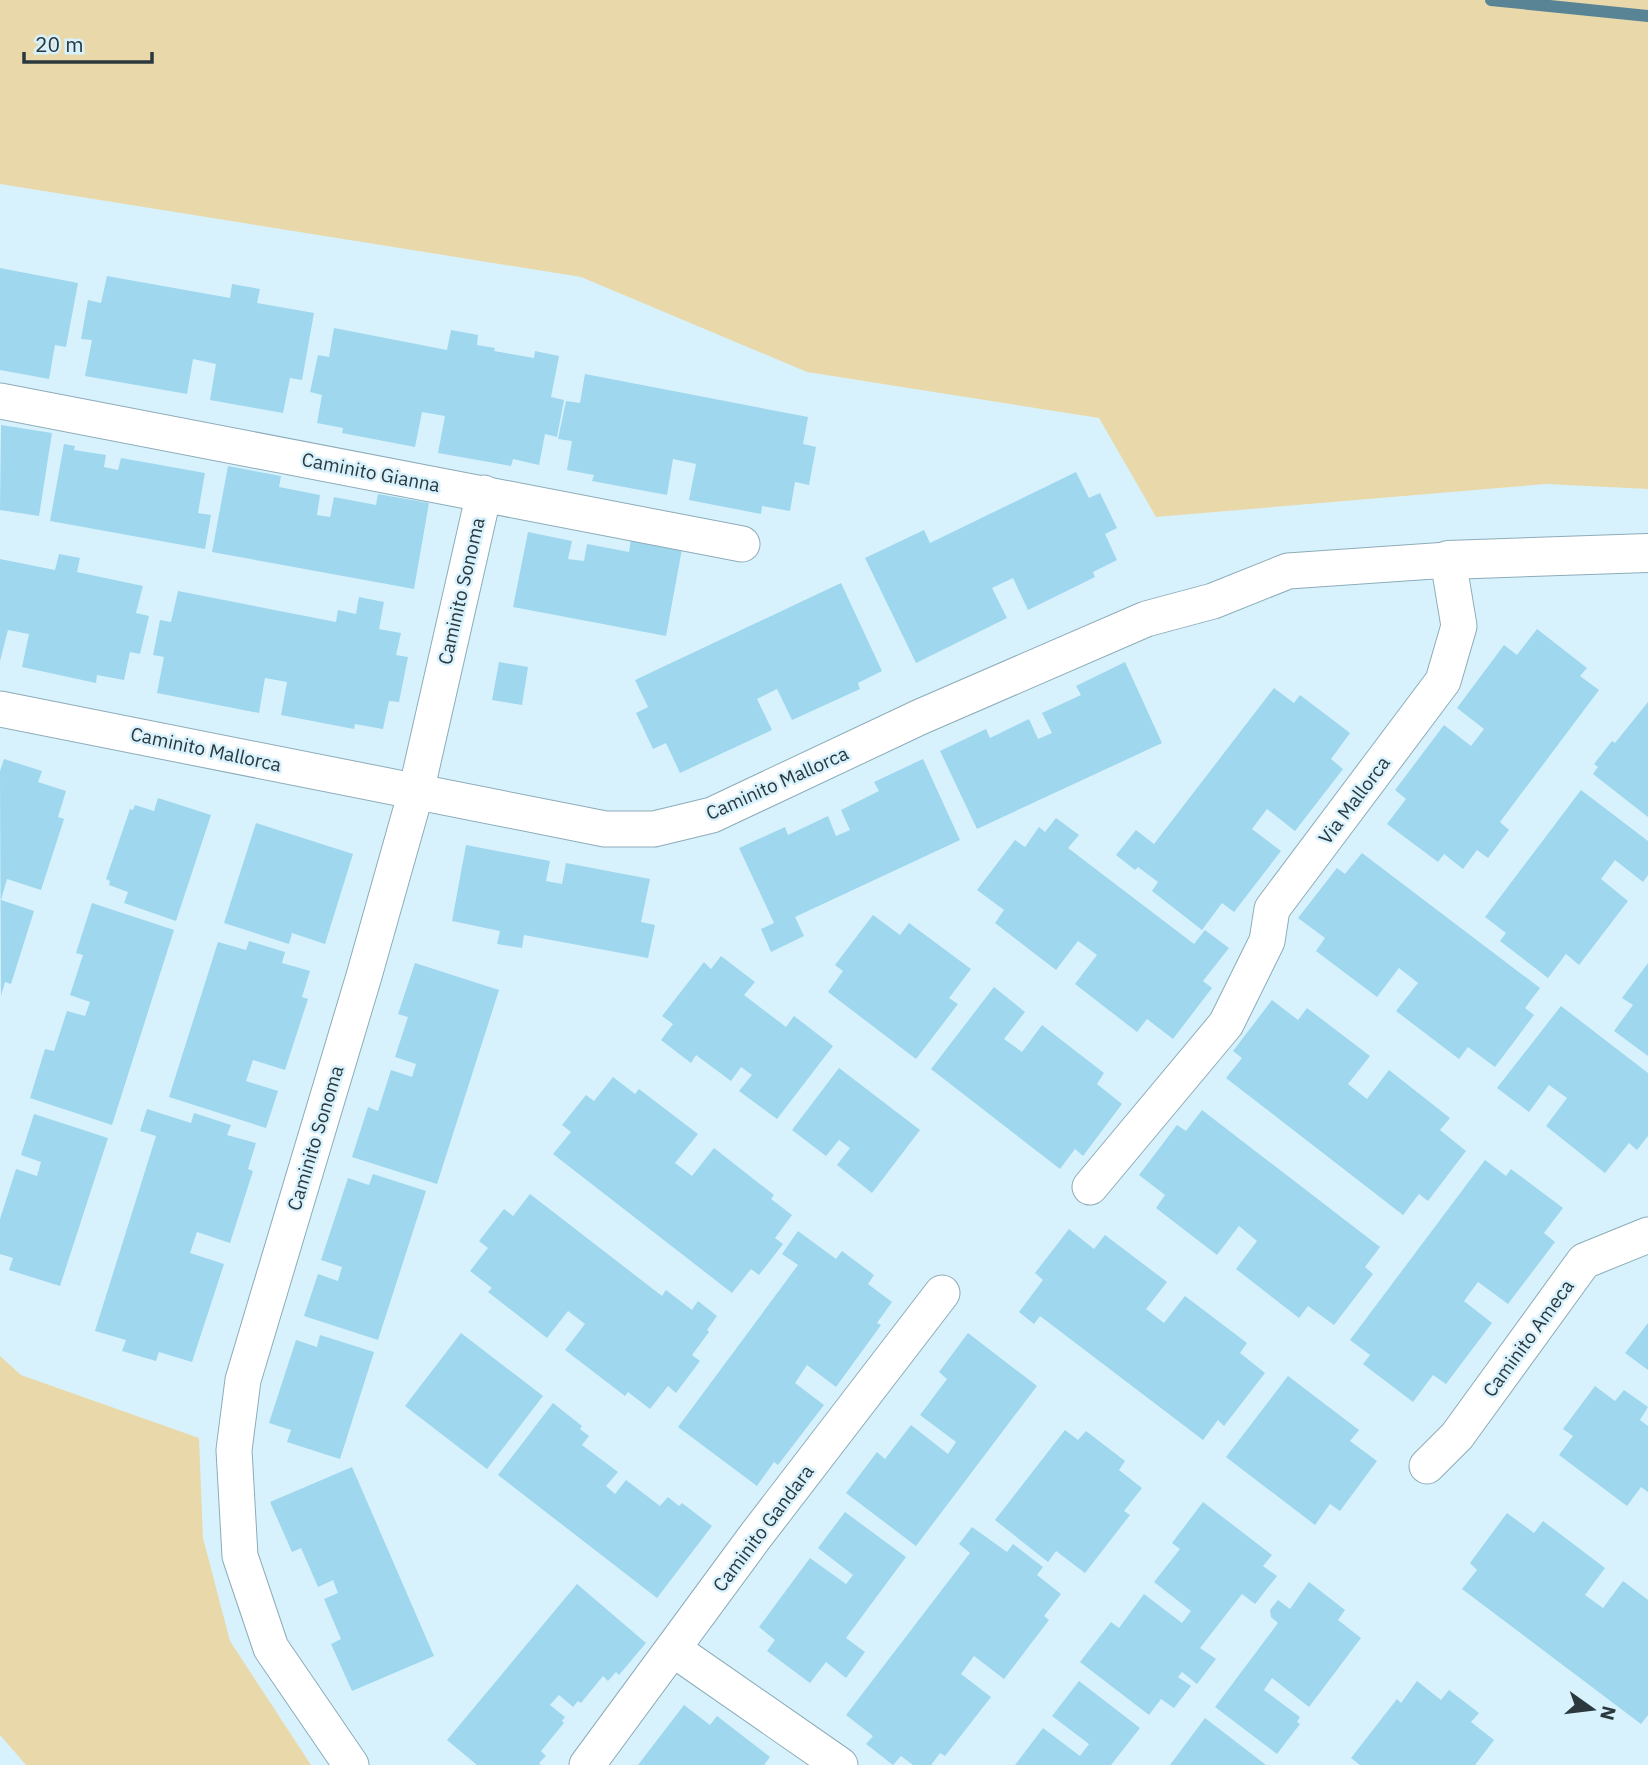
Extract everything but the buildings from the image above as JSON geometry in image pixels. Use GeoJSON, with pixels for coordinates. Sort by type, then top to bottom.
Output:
{"type":"FeatureCollection","features":[{"type":"Feature","properties":{"kind":"street","name":"Caminito Gianna"},"geometry":{"type":"LineString","coordinates":[[0,401],[742,544]]}},
{"type":"Feature","properties":{"kind":"street","name":"Caminito Sonoma"},"geometry":{"type":"LineString","coordinates":[[351,1765],[271,1648],[240,1556],[234,1450],[243,1380],[364,976],[415,792],[484,493]]}},
{"type":"Feature","properties":{"kind":"street"},"geometry":{"type":"LineString","coordinates":[[1448,560],[1648,553]]}},
{"type":"Feature","properties":{"kind":"street","name":"Caminito Mallorca"},"geometry":{"type":"LineString","coordinates":[[0,709],[605,829],[654,829],[712,816],[920,717],[1146,619],[1213,601],[1288,571],[1448,560]]}},
{"type":"Feature","properties":{"kind":"street","name":"Via Mallorca"},"geometry":{"type":"LineString","coordinates":[[1090,1187],[1226,1024],[1267,941],[1272,909],[1443,681],[1459,626],[1448,560]]}},
{"type":"Feature","properties":{"kind":"street","name":"Caminito Ameca"},"geometry":{"type":"LineString","coordinates":[[1427,1466],[1457,1436],[1584,1261],[1648,1235]]}},
{"type":"Feature","properties":{"kind":"street","name":"Caminito Gandara"},"geometry":{"type":"LineString","coordinates":[[587,1765],[942,1293]]}},
{"type":"Feature","properties":{"kind":"street"},"geometry":{"type":"LineString","coordinates":[[673,1649],[840,1765]]}},
{"type":"Feature","properties":{"kind":"shaded area"},"geometry":{"type":"Polygon","coordinates":[[[0,0],[1648,0],[1648,489],[1546,484],[1156,517],[1099,418],[807,372],[581,277],[0,184],[0,0]]]}},
{"type":"Feature","properties":{"kind":"shaded area"},"geometry":{"type":"Polygon","coordinates":[[[0,1356],[21,1375],[199,1438],[203,1538],[230,1641],[311,1765],[26,1765],[0,1735],[0,1356]]]}},
{"type":"Feature","properties":{"kind":"waterway"},"geometry":{"type":"LineString","coordinates":[[1491,0],[1648,16]]}}]}
